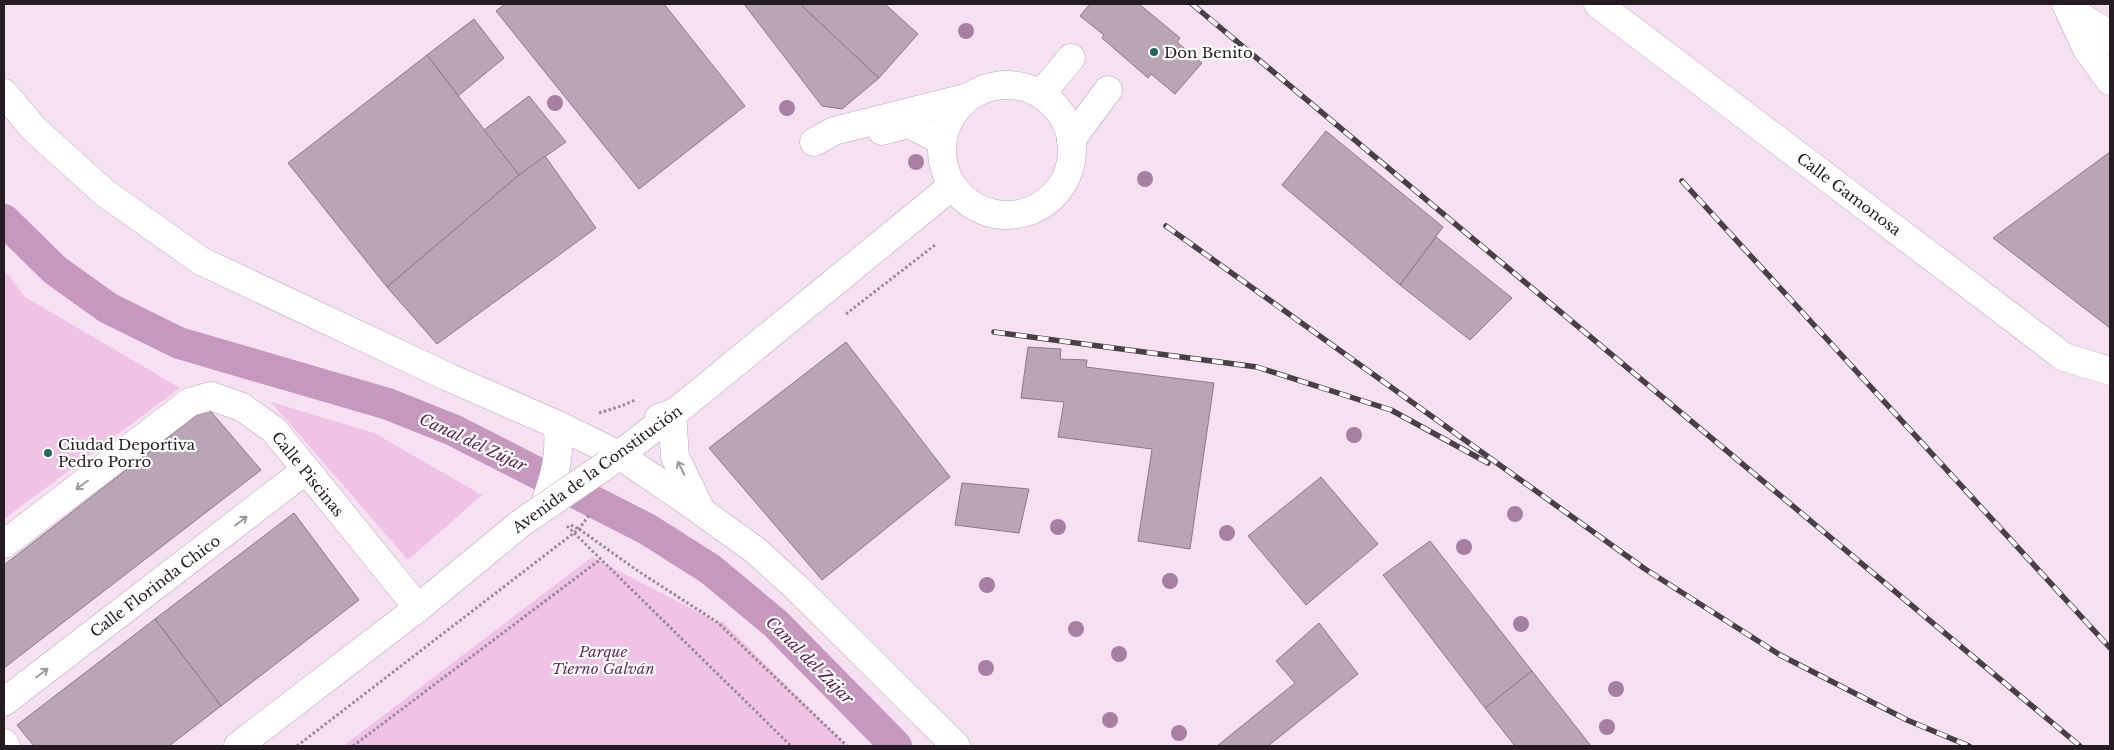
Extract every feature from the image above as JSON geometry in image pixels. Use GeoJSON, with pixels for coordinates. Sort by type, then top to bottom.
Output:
{"type":"FeatureCollection","features":[{"type":"Feature","properties":{"kind":"street","name":"Calle Gamonosa"},"geometry":{"type":"LineString","coordinates":[[1598,4],[2064,357],[2109,371]]}},
{"type":"Feature","properties":{"kind":"street"},"geometry":{"type":"LineString","coordinates":[[2068,7],[2104,32],[2110,40]]}},
{"type":"Feature","properties":{"kind":"street"},"geometry":{"type":"LineString","coordinates":[[2068,7],[2087,49],[2110,81]]}},
{"type":"Feature","properties":{"kind":"street"},"geometry":{"type":"LineString","coordinates":[[1041,94],[1071,58]]}},
{"type":"Feature","properties":{"kind":"street"},"geometry":{"type":"LineString","coordinates":[[941,140],[910,124],[840,141],[814,142],[834,130],[965,98],[986,86],[1011,83],[1034,89],[1041,94],[1054,104],[1067,124],[1073,148],[1069,172],[1057,193],[1038,208],[1015,216],[991,214],[969,204],[952,186],[942,164],[941,140],[950,116],[965,98]]}},
{"type":"Feature","properties":{"kind":"street"},"geometry":{"type":"LineString","coordinates":[[1071,140],[1108,90]]}},
{"type":"Feature","properties":{"kind":"street"},"geometry":{"type":"LineString","coordinates":[[4,93],[34,129],[105,193],[201,261],[448,377],[558,438],[601,454],[702,512],[754,550],[798,589],[956,746]]}},
{"type":"Feature","properties":{"kind":"street","name":"Avenida de la Constitución"},"geometry":{"type":"LineString","coordinates":[[238,746],[418,608],[544,505],[601,454],[672,413],[952,186]]}},
{"type":"Feature","properties":{"kind":"street","name":"Calle Piscinas"},"geometry":{"type":"LineString","coordinates":[[4,544],[190,402],[212,396],[242,407],[274,430],[418,608]]}},
{"type":"Feature","properties":{"kind":"street"},"geometry":{"type":"LineString","coordinates":[[672,413],[675,457],[702,512]]}},
{"type":"Feature","properties":{"kind":"street"},"geometry":{"type":"LineString","coordinates":[[544,505],[556,472],[558,438]]}},
{"type":"Feature","properties":{"kind":"street","name":"Calle Florinda Chico"},"geometry":{"type":"LineString","coordinates":[[4,702],[306,470]]}},
{"type":"Feature","properties":{"kind":"path"},"geometry":{"type":"LineString","coordinates":[[544,505],[791,746]]}},
{"type":"Feature","properties":{"kind":"path"},"geometry":{"type":"LineString","coordinates":[[297,746],[579,529],[638,571],[717,622],[848,746]]}},
{"type":"Feature","properties":{"kind":"path"},"geometry":{"type":"LineString","coordinates":[[353,746],[601,559]]}},
{"type":"Feature","properties":{"kind":"green space","name":"Ciudad Deportiva Pedro Porro"},"geometry":{"type":"Polygon","coordinates":[[[4,270],[25,297],[180,388],[4,519],[4,270]]]}},
{"type":"Feature","properties":{"kind":"green space"},"geometry":{"type":"Polygon","coordinates":[[[271,402],[374,433],[482,495],[408,560],[271,402]]]}},
{"type":"Feature","properties":{"kind":"green space","name":"Parque Tierno Galván"},"geometry":{"type":"Polygon","coordinates":[[[592,557],[717,622],[723,622],[847,746],[343,746],[592,557]]]}},
{"type":"Feature","properties":{"kind":"building"},"geometry":{"type":"Polygon","coordinates":[[[505,4],[664,4],[745,106],[639,189],[496,11],[505,4]]]}},
{"type":"Feature","properties":{"kind":"building"},"geometry":{"type":"Polygon","coordinates":[[[744,4],[800,4],[879,78],[842,109],[822,106],[744,4]]]}},
{"type":"Feature","properties":{"kind":"building"},"geometry":{"type":"Polygon","coordinates":[[[800,4],[885,4],[918,34],[879,78],[800,4]]]}},
{"type":"Feature","properties":{"kind":"building","name":"Don Benito"},"geometry":{"type":"Polygon","coordinates":[[[1090,4],[1139,4],[1180,38],[1177,42],[1202,63],[1175,94],[1151,74],[1148,78],[1102,38],[1104,35],[1080,16],[1090,4]]]}},
{"type":"Feature","properties":{"kind":"building"},"geometry":{"type":"Polygon","coordinates":[[[474,19],[504,58],[458,96],[427,55],[474,19]]]}},
{"type":"Feature","properties":{"kind":"building"},"geometry":{"type":"Polygon","coordinates":[[[427,55],[519,175],[387,287],[288,163],[427,55]]]}},
{"type":"Feature","properties":{"kind":"building"},"geometry":{"type":"Polygon","coordinates":[[[529,96],[566,142],[519,175],[484,130],[529,96]]]}},
{"type":"Feature","properties":{"kind":"building"},"geometry":{"type":"Polygon","coordinates":[[[1326,131],[1443,227],[1400,285],[1282,185],[1326,131]]]}},
{"type":"Feature","properties":{"kind":"building"},"geometry":{"type":"Polygon","coordinates":[[[2110,152],[2110,328],[1993,238],[2110,152]]]}},
{"type":"Feature","properties":{"kind":"building"},"geometry":{"type":"Polygon","coordinates":[[[545,156],[596,228],[437,344],[387,287],[519,175],[545,156]]]}},
{"type":"Feature","properties":{"kind":"building"},"geometry":{"type":"Polygon","coordinates":[[[1436,237],[1512,298],[1470,340],[1400,285],[1436,237]]]}},
{"type":"Feature","properties":{"kind":"building"},"geometry":{"type":"Polygon","coordinates":[[[846,342],[950,477],[822,580],[709,448],[846,342]]]}},
{"type":"Feature","properties":{"kind":"building"},"geometry":{"type":"Polygon","coordinates":[[[1028,347],[1061,349],[1060,359],[1087,360],[1086,367],[1214,383],[1190,549],[1138,541],[1152,449],[1058,437],[1064,402],[1021,398],[1028,347]]]}},
{"type":"Feature","properties":{"kind":"building"},"geometry":{"type":"Polygon","coordinates":[[[207,407],[261,470],[4,668],[4,565],[207,407]]]}},
{"type":"Feature","properties":{"kind":"building"},"geometry":{"type":"Polygon","coordinates":[[[1321,477],[1378,544],[1306,605],[1248,536],[1321,477]]]}},
{"type":"Feature","properties":{"kind":"building"},"geometry":{"type":"Polygon","coordinates":[[[962,483],[1029,489],[1019,533],[955,525],[962,483]]]}},
{"type":"Feature","properties":{"kind":"building"},"geometry":{"type":"Polygon","coordinates":[[[294,513],[359,600],[221,706],[155,619],[294,513]]]}},
{"type":"Feature","properties":{"kind":"building"},"geometry":{"type":"Polygon","coordinates":[[[1430,541],[1532,671],[1485,708],[1383,575],[1430,541]]]}},
{"type":"Feature","properties":{"kind":"building"},"geometry":{"type":"Polygon","coordinates":[[[155,619],[221,706],[169,746],[34,746],[17,725],[155,619]]]}},
{"type":"Feature","properties":{"kind":"building"},"geometry":{"type":"Polygon","coordinates":[[[1319,623],[1358,674],[1268,746],[1217,746],[1295,683],[1276,661],[1319,623]]]}},
{"type":"Feature","properties":{"kind":"building"},"geometry":{"type":"Polygon","coordinates":[[[1532,671],[1591,746],[1515,746],[1485,708],[1532,671]]]}},
{"type":"Feature","properties":{"kind":"waterway","name":"Canal del Zújar"},"geometry":{"type":"LineString","coordinates":[[4,220],[55,270],[108,308],[179,343],[388,404],[453,430],[647,529],[710,569],[775,623],[896,746]]}},
{"type":"Feature","properties":{"kind":"railway"},"geometry":{"type":"LineString","coordinates":[[1192,4],[2080,746]]}},
{"type":"Feature","properties":{"kind":"railway"},"geometry":{"type":"LineString","coordinates":[[1682,181],[2110,648]]}},
{"type":"Feature","properties":{"kind":"railway"},"geometry":{"type":"LineString","coordinates":[[1166,226],[1645,569],[1780,655],[1907,720],[1969,746]]}},
{"type":"Feature","properties":{"kind":"railway"},"geometry":{"type":"LineString","coordinates":[[994,332],[1257,367],[1391,410],[1488,463]]}},
{"type":"Feature","properties":{"kind":"place","name":"Don Benito"},"geometry":{"type":"Point","coordinates":[1154,52]}},
{"type":"Feature","properties":{"kind":"place","name":"Ciudad Deportiva Pedro Porro"},"geometry":{"type":"Point","coordinates":[48,453]}}]}
